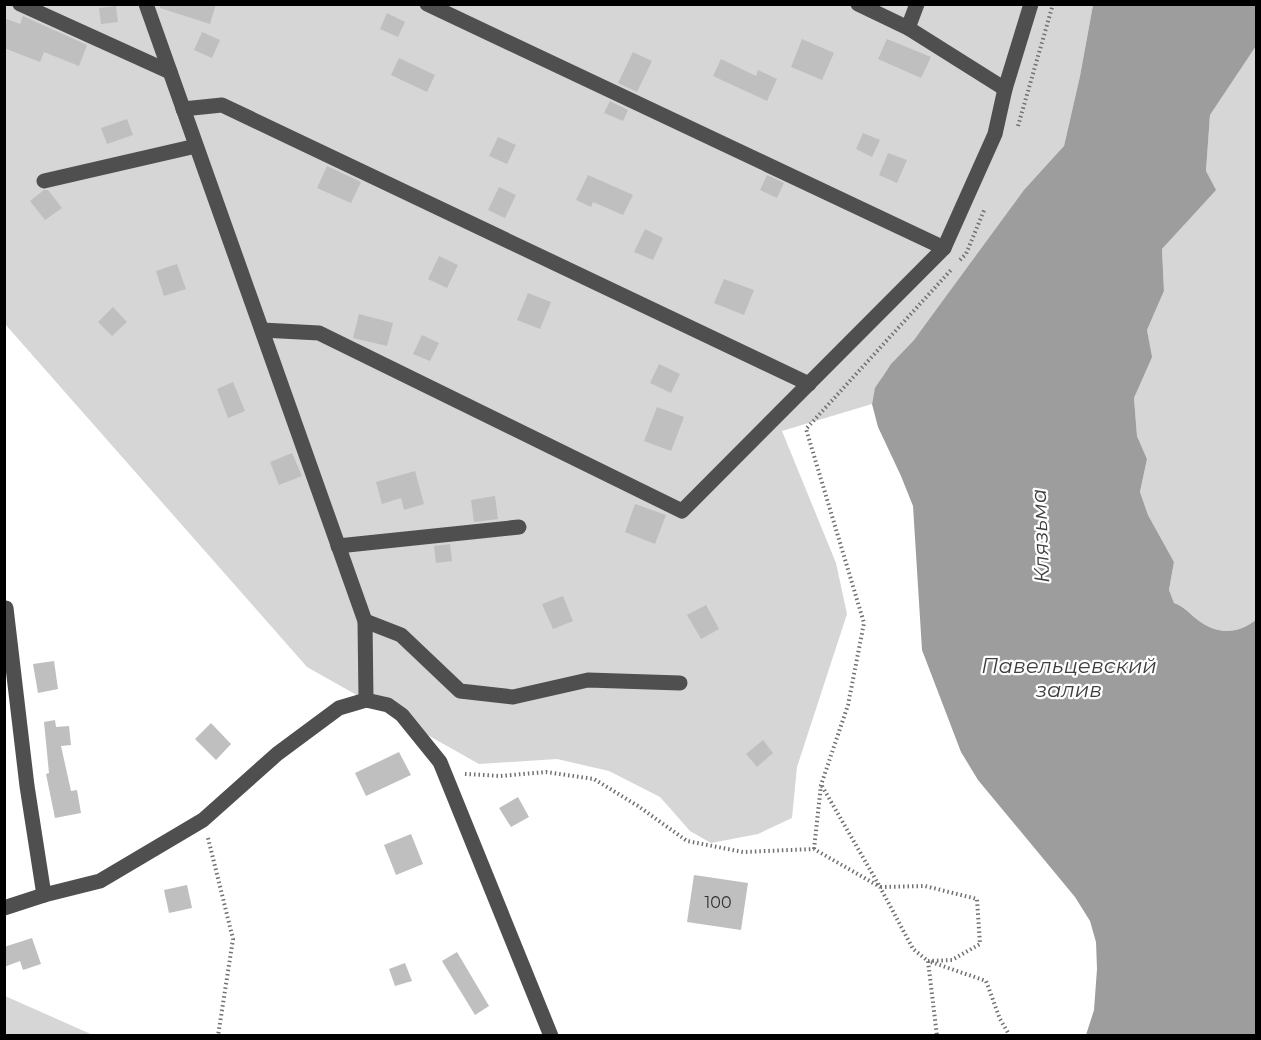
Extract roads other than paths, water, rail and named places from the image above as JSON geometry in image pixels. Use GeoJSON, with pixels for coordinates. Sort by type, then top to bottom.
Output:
{"type":"FeatureCollection","features":[{"type":"Feature","properties":{"kind":"street"},"geometry":{"type":"LineString","coordinates":[[20,4],[170,72]]}},
{"type":"Feature","properties":{"kind":"street"},"geometry":{"type":"LineString","coordinates":[[146,4],[364,621],[366,700]]}},
{"type":"Feature","properties":{"kind":"street"},"geometry":{"type":"LineString","coordinates":[[427,4],[944,248]]}},
{"type":"Feature","properties":{"kind":"street"},"geometry":{"type":"LineString","coordinates":[[858,4],[908,28],[1005,89]]}},
{"type":"Feature","properties":{"kind":"street"},"geometry":{"type":"LineString","coordinates":[[908,28],[917,4]]}},
{"type":"Feature","properties":{"kind":"street"},"geometry":{"type":"LineString","coordinates":[[262,330],[319,333],[682,511],[944,248],[995,134],[1005,89],[1030,4]]}},
{"type":"Feature","properties":{"kind":"street"},"geometry":{"type":"LineString","coordinates":[[183,108],[222,105],[809,384]]}},
{"type":"Feature","properties":{"kind":"street"},"geometry":{"type":"LineString","coordinates":[[44,181],[196,146]]}},
{"type":"Feature","properties":{"kind":"street"},"geometry":{"type":"LineString","coordinates":[[338,546],[519,527]]}},
{"type":"Feature","properties":{"kind":"street"},"geometry":{"type":"LineString","coordinates":[[6,608],[27,786],[44,895]]}},
{"type":"Feature","properties":{"kind":"street"},"geometry":{"type":"LineString","coordinates":[[364,621],[401,634],[460,691],[513,697],[588,680],[680,683]]}},
{"type":"Feature","properties":{"kind":"street"},"geometry":{"type":"LineString","coordinates":[[4,908],[100,881],[203,820],[277,754],[339,708],[366,700],[388,705],[402,714],[440,762],[551,1035]]}},
{"type":"Feature","properties":{"kind":"water","name":"Павельцевский залив"},"geometry":{"type":"Polygon","coordinates":[[[1093,5],[1256,5],[1256,46],[1210,115],[1206,171],[1216,190],[1162,249],[1164,291],[1147,330],[1152,357],[1134,398],[1137,436],[1147,459],[1140,492],[1148,515],[1174,562],[1169,590],[1174,603],[1202,623],[1217,630],[1240,629],[1256,620],[1256,1035],[1086,1035],[1094,1010],[1097,969],[1096,942],[1090,921],[1075,897],[978,780],[961,752],[922,650],[913,506],[878,427],[872,404],[875,388],[891,364],[914,340],[1024,190],[1064,146],[1093,5]]]}},
{"type":"Feature","properties":{"kind":"water label","name":"Клязьма"},"geometry":{"type":"Point","coordinates":[1040,536]}}]}
